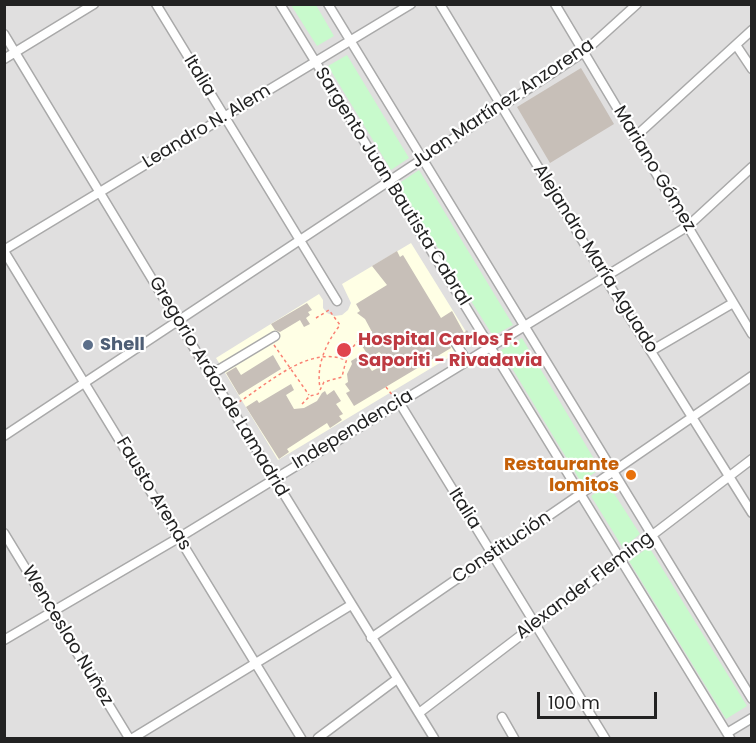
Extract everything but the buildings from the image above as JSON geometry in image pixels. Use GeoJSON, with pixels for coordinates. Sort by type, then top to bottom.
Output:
{"type":"FeatureCollection","features":[{"type":"Feature","properties":{"kind":"street"},"geometry":{"type":"LineString","coordinates":[[4,59],[94,4]]}},
{"type":"Feature","properties":{"kind":"street","name":"Italia"},"geometry":{"type":"LineString","coordinates":[[156,4],[337,301]]}},
{"type":"Feature","properties":{"kind":"street","name":"Sargento Juan Bautista Cabral"},"geometry":{"type":"LineString","coordinates":[[280,4],[728,736]]}},
{"type":"Feature","properties":{"kind":"street"},"geometry":{"type":"LineString","coordinates":[[328,4],[752,699]]}},
{"type":"Feature","properties":{"kind":"street","name":"Leandro N. Alem"},"geometry":{"type":"LineString","coordinates":[[4,250],[411,4]]}},
{"type":"Feature","properties":{"kind":"street","name":"Alejandro María Aguado"},"geometry":{"type":"LineString","coordinates":[[440,4],[605,278],[752,513]]}},
{"type":"Feature","properties":{"kind":"street","name":"Mariano Gómez"},"geometry":{"type":"LineString","coordinates":[[555,4],[752,334]]}},
{"type":"Feature","properties":{"kind":"street","name":"Juan Martínez Anzorena"},"geometry":{"type":"LineString","coordinates":[[4,436],[584,52],[637,4]]}},
{"type":"Feature","properties":{"kind":"street"},"geometry":{"type":"LineString","coordinates":[[635,137],[752,30]]}},
{"type":"Feature","properties":{"kind":"street","name":"Gregorio Aráoz de Lamadrid"},"geometry":{"type":"LineString","coordinates":[[4,34],[210,375],[434,738]]}},
{"type":"Feature","properties":{"kind":"street"},"geometry":{"type":"LineString","coordinates":[[736,45],[752,69]]}},
{"type":"Feature","properties":{"kind":"street","name":"Independencia"},"geometry":{"type":"LineString","coordinates":[[4,640],[180,537],[688,226],[752,167]]}},
{"type":"Feature","properties":{"kind":"street","name":"Fausto Arenas"},"geometry":{"type":"LineString","coordinates":[[4,250],[301,738]]}},
{"type":"Feature","properties":{"kind":"street"},"geometry":{"type":"LineString","coordinates":[[651,351],[733,303]]}},
{"type":"Feature","properties":{"kind":"street"},"geometry":{"type":"LineString","coordinates":[[210,375],[273,338]]}},
{"type":"Feature","properties":{"kind":"street"},"geometry":{"type":"LineString","coordinates":[[453,339],[467,361]]}},
{"type":"Feature","properties":{"kind":"street","name":"Constitución"},"geometry":{"type":"LineString","coordinates":[[371,638],[752,376]]}},
{"type":"Feature","properties":{"kind":"street","name":"Italia"},"geometry":{"type":"LineString","coordinates":[[399,402],[605,738]]}},
{"type":"Feature","properties":{"kind":"street","name":"Alexander Fleming"},"geometry":{"type":"LineString","coordinates":[[419,713],[752,459]]}},
{"type":"Feature","properties":{"kind":"street","name":"Wenceslao Nuñez"},"geometry":{"type":"LineString","coordinates":[[4,533],[131,738]]}},
{"type":"Feature","properties":{"kind":"street"},"geometry":{"type":"LineString","coordinates":[[131,738],[351,605]]}},
{"type":"Feature","properties":{"kind":"street"},"geometry":{"type":"LineString","coordinates":[[318,738],[397,679]]}},
{"type":"Feature","properties":{"kind":"street"},"geometry":{"type":"LineString","coordinates":[[502,717],[514,738]]}},
{"type":"Feature","properties":{"kind":"street"},"geometry":{"type":"LineString","coordinates":[[728,736],[752,718]]}},
{"type":"Feature","properties":{"kind":"path"},"geometry":{"type":"LineString","coordinates":[[316,318],[329,310],[340,325],[332,335],[323,356],[318,375],[320,389]]}},
{"type":"Feature","properties":{"kind":"path"},"geometry":{"type":"LineString","coordinates":[[302,404],[310,396],[318,394],[329,379],[342,377],[353,345],[366,335]]}},
{"type":"Feature","properties":{"kind":"path"},"geometry":{"type":"LineString","coordinates":[[273,338],[310,396]]}},
{"type":"Feature","properties":{"kind":"path"},"geometry":{"type":"LineString","coordinates":[[231,408],[303,362],[330,355],[346,360]]}},
{"type":"Feature","properties":{"kind":"path"},"geometry":{"type":"LineString","coordinates":[[386,387],[399,402]]}},
{"type":"Feature","properties":{"kind":"shaded area"},"geometry":{"type":"Polygon","coordinates":[[[5,5],[751,5],[751,738],[5,738],[5,5]]]}},
{"type":"Feature","properties":{"kind":"shaded area","name":"Hospital Carlos F. Saporiti - Rivadavia"},"geometry":{"type":"Polygon","coordinates":[[[411,243],[473,343],[278,460],[216,358],[319,294],[327,313],[334,316],[342,315],[351,303],[342,284],[411,243]]]}},
{"type":"Feature","properties":{"kind":"green space"},"geometry":{"type":"Polygon","coordinates":[[[291,5],[316,5],[334,36],[317,46],[291,5]]]}},
{"type":"Feature","properties":{"kind":"green space"},"geometry":{"type":"Polygon","coordinates":[[[347,55],[409,158],[391,170],[328,66],[347,55]]]}},
{"type":"Feature","properties":{"kind":"green space"},"geometry":{"type":"Polygon","coordinates":[[[419,170],[513,325],[493,336],[398,184],[419,170]]]}},
{"type":"Feature","properties":{"kind":"green space"},"geometry":{"type":"Polygon","coordinates":[[[522,338],[600,469],[581,482],[501,350],[522,338]]]}},
{"type":"Feature","properties":{"kind":"green space"},"geometry":{"type":"Polygon","coordinates":[[[608,484],[640,534],[623,548],[591,496],[608,484]]]}},
{"type":"Feature","properties":{"kind":"green space"},"geometry":{"type":"Polygon","coordinates":[[[649,547],[747,706],[726,719],[629,561],[649,547]]]}},
{"type":"Feature","properties":{"kind":"place","name":"Shell"},"geometry":{"type":"Point","coordinates":[88,345]}},
{"type":"Feature","properties":{"kind":"place","name":"Hospital Carlos F. Saporiti - Rivadavia"},"geometry":{"type":"Point","coordinates":[344,350]}},
{"type":"Feature","properties":{"kind":"place","name":"Restaurante lomitos"},"geometry":{"type":"Point","coordinates":[631,475]}}]}
